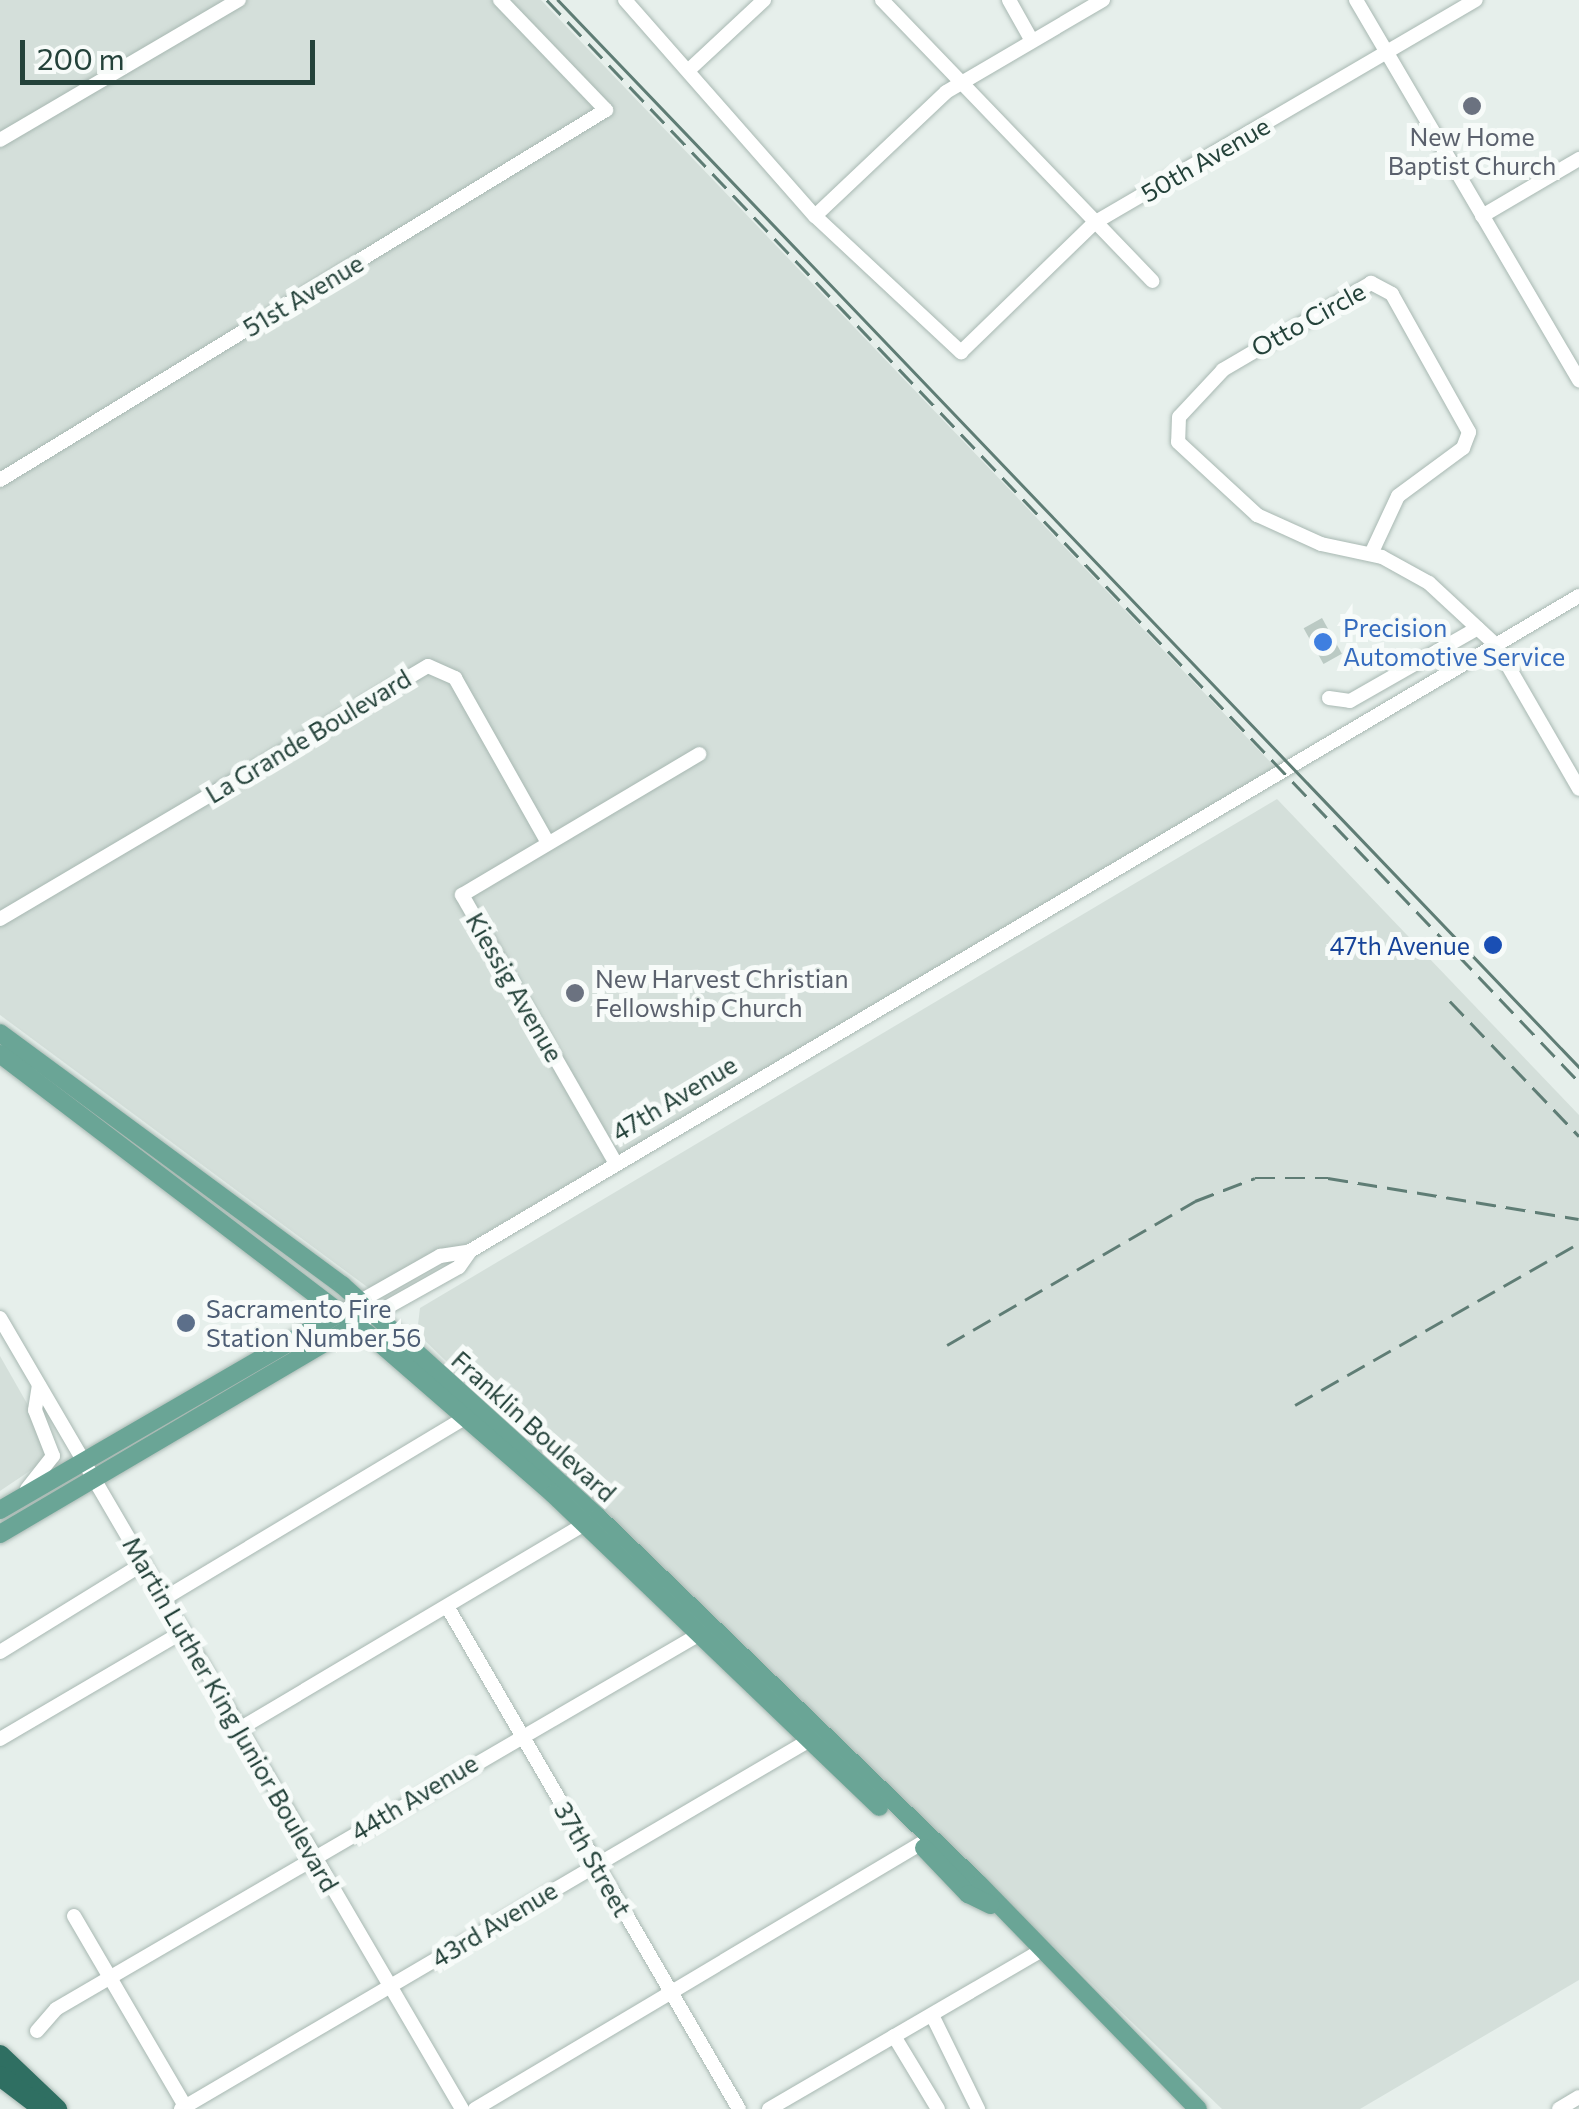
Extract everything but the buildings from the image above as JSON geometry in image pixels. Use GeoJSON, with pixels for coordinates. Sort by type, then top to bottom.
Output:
{"type":"FeatureCollection","features":[{"type":"Feature","properties":{"kind":"highway"},"geometry":{"type":"LineString","coordinates":[[0,2055],[57,2109]]}},
{"type":"Feature","properties":{"kind":"highway"},"geometry":{"type":"LineString","coordinates":[[0,2076],[43,2109]]}},
{"type":"Feature","properties":{"kind":"main road","name":"Franklin Boulevard"},"geometry":{"type":"LineString","coordinates":[[0,1032],[358,1301],[364,1320],[465,1418],[585,1524],[968,1894],[992,1905]]}},
{"type":"Feature","properties":{"kind":"main road","name":"Franklin Boulevard"},"geometry":{"type":"LineString","coordinates":[[0,1054],[340,1312],[364,1320],[563,1486],[978,1884],[992,1905],[1105,2018],[1158,2078],[1195,2106]]}},
{"type":"Feature","properties":{"kind":"main road","name":"47th Avenue"},"geometry":{"type":"LineString","coordinates":[[8,1506],[340,1312]]}},
{"type":"Feature","properties":{"kind":"main road","name":"47th Avenue"},"geometry":{"type":"LineString","coordinates":[[0,1534],[364,1320]]}},
{"type":"Feature","properties":{"kind":"main road"},"geometry":{"type":"LineString","coordinates":[[490,1440],[563,1486],[629,1567]]}},
{"type":"Feature","properties":{"kind":"street"},"geometry":{"type":"LineString","coordinates":[[0,140],[239,0]]}},
{"type":"Feature","properties":{"kind":"street","name":"51st Avenue"},"geometry":{"type":"LineString","coordinates":[[0,480],[606,110],[500,0]]}},
{"type":"Feature","properties":{"kind":"street"},"geometry":{"type":"LineString","coordinates":[[625,0],[691,68],[815,216],[961,82],[1103,0]]}},
{"type":"Feature","properties":{"kind":"street"},"geometry":{"type":"LineString","coordinates":[[691,68],[764,0]]}},
{"type":"Feature","properties":{"kind":"street"},"geometry":{"type":"LineString","coordinates":[[882,0],[1152,280]]}},
{"type":"Feature","properties":{"kind":"street"},"geometry":{"type":"LineString","coordinates":[[1009,0],[1032,41]]}},
{"type":"Feature","properties":{"kind":"street"},"geometry":{"type":"LineString","coordinates":[[1356,0],[1578,378]]}},
{"type":"Feature","properties":{"kind":"street","name":"50th Avenue"},"geometry":{"type":"LineString","coordinates":[[815,216],[961,352],[1094,223],[1476,0]]}},
{"type":"Feature","properties":{"kind":"street"},"geometry":{"type":"LineString","coordinates":[[1482,216],[1579,160]]}},
{"type":"Feature","properties":{"kind":"street","name":"Otto Circle"},"geometry":{"type":"LineString","coordinates":[[1371,554],[1398,496],[1463,448],[1469,432],[1392,294],[1371,282],[1222,370],[1192,400],[1176,432],[1183,450],[1257,514],[1321,544],[1371,554],[1416,574],[1496,645],[1579,789]]}},
{"type":"Feature","properties":{"kind":"street","name":"47th Avenue"},"geometry":{"type":"LineString","coordinates":[[340,1312],[440,1256],[470,1250],[1579,596]]}},
{"type":"Feature","properties":{"kind":"street"},"geometry":{"type":"LineString","coordinates":[[1329,698],[1350,701],[1478,628]]}},
{"type":"Feature","properties":{"kind":"street","name":"La Grande Boulevard"},"geometry":{"type":"LineString","coordinates":[[0,919],[428,666],[452,674],[548,843]]}},
{"type":"Feature","properties":{"kind":"street","name":"Kiessig Avenue"},"geometry":{"type":"LineString","coordinates":[[615,1162],[462,895],[699,754]]}},
{"type":"Feature","properties":{"kind":"street","name":"47th Avenue"},"geometry":{"type":"LineString","coordinates":[[364,1320],[459,1267],[470,1250]]}},
{"type":"Feature","properties":{"kind":"street","name":"Martin Luther King Junior Boulevard"},"geometry":{"type":"LineString","coordinates":[[0,1318],[462,2109]]}},
{"type":"Feature","properties":{"kind":"street"},"geometry":{"type":"LineString","coordinates":[[8,1506],[53,1456],[35,1410],[39,1385]]}},
{"type":"Feature","properties":{"kind":"street"},"geometry":{"type":"LineString","coordinates":[[165,1598],[465,1418]]}},
{"type":"Feature","properties":{"kind":"street"},"geometry":{"type":"LineString","coordinates":[[241,1728],[585,1524]]}},
{"type":"Feature","properties":{"kind":"street"},"geometry":{"type":"LineString","coordinates":[[0,1652],[144,1564]]}},
{"type":"Feature","properties":{"kind":"street","name":"37th Street"},"geometry":{"type":"LineString","coordinates":[[448,1608],[739,2109]]}},
{"type":"Feature","properties":{"kind":"street"},"geometry":{"type":"LineString","coordinates":[[0,1739],[184,1631]]}},
{"type":"Feature","properties":{"kind":"street","name":"44th Avenue"},"geometry":{"type":"LineString","coordinates":[[36,2031],[56,2009],[520,1734],[698,1635]]}},
{"type":"Feature","properties":{"kind":"street","name":"43rd Avenue"},"geometry":{"type":"LineString","coordinates":[[184,2108],[808,1741]]}},
{"type":"Feature","properties":{"kind":"street"},"geometry":{"type":"LineString","coordinates":[[475,2109],[920,1844]]}},
{"type":"Feature","properties":{"kind":"street"},"geometry":{"type":"LineString","coordinates":[[74,1916],[184,2108]]}},
{"type":"Feature","properties":{"kind":"street"},"geometry":{"type":"LineString","coordinates":[[769,2109],[1039,1952]]}},
{"type":"Feature","properties":{"kind":"street"},"geometry":{"type":"LineString","coordinates":[[932,2015],[978,2109]]}},
{"type":"Feature","properties":{"kind":"street"},"geometry":{"type":"LineString","coordinates":[[894,2036],[938,2109]]}},
{"type":"Feature","properties":{"kind":"street"},"geometry":{"type":"LineString","coordinates":[[1559,2109],[1579,2098]]}},
{"type":"Feature","properties":{"kind":"shaded area"},"geometry":{"type":"Polygon","coordinates":[[[0,0],[541,0],[1279,771],[378,1295],[0,1015],[0,0]]]}},
{"type":"Feature","properties":{"kind":"shaded area"},"geometry":{"type":"Polygon","coordinates":[[[1277,799],[1579,1115],[1579,1980],[1360,2109],[1222,2109],[417,1333],[420,1308],[1277,799]]]}},
{"type":"Feature","properties":{"kind":"shaded area"},"geometry":{"type":"Polygon","coordinates":[[[0,1356],[45,1435],[46,1460],[0,1491],[0,1356]]]}},
{"type":"Feature","properties":{"kind":"tram line"},"geometry":{"type":"LineString","coordinates":[[558,0],[1579,1067]]}},
{"type":"Feature","properties":{"kind":"railway"},"geometry":{"type":"LineString","coordinates":[[547,0],[1579,1082]]}},
{"type":"Feature","properties":{"kind":"railway"},"geometry":{"type":"LineString","coordinates":[[1450,1001],[1579,1136]]}},
{"type":"Feature","properties":{"kind":"railway"},"geometry":{"type":"LineString","coordinates":[[947,1345],[1195,1201],[1255,1178],[1328,1178],[1579,1219]]}},
{"type":"Feature","properties":{"kind":"railway"},"geometry":{"type":"LineString","coordinates":[[1295,1405],[1579,1243]]}},
{"type":"Feature","properties":{"kind":"place","name":"New Home Baptist Church"},"geometry":{"type":"Point","coordinates":[1472,106]}},
{"type":"Feature","properties":{"kind":"place","name":"Precision Automotive Service"},"geometry":{"type":"Point","coordinates":[1323,642]}},
{"type":"Feature","properties":{"kind":"place","name":"47th Avenue"},"geometry":{"type":"Point","coordinates":[1493,945]}},
{"type":"Feature","properties":{"kind":"place","name":"New Harvest Christian Fellowship Church"},"geometry":{"type":"Point","coordinates":[575,993]}},
{"type":"Feature","properties":{"kind":"place","name":"Sacramento Fire Station Number 56"},"geometry":{"type":"Point","coordinates":[186,1323]}}]}
